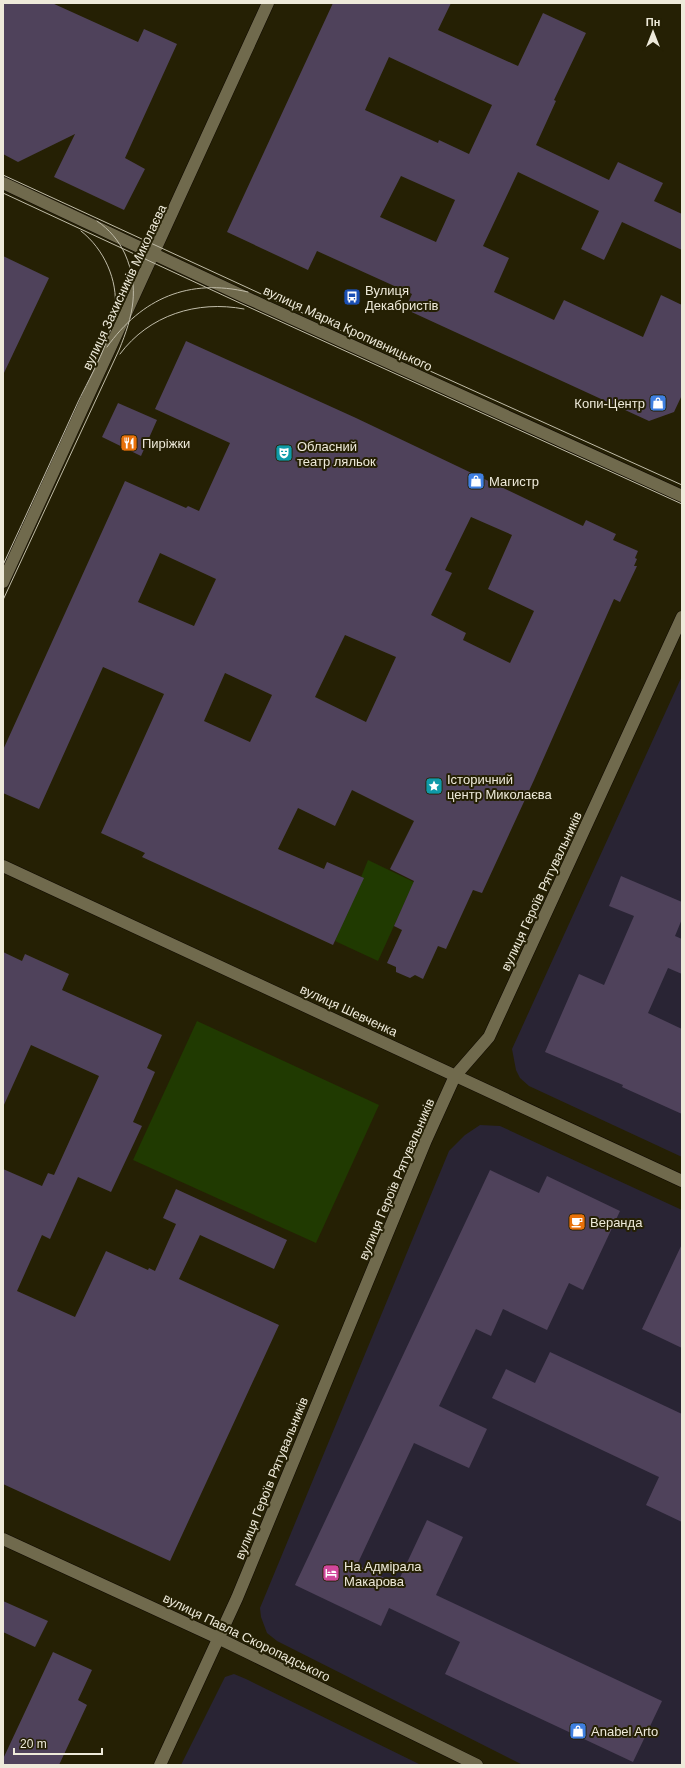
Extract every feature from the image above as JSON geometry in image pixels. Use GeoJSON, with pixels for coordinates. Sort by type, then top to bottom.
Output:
{"type":"FeatureCollection","features":[{"type":"Feature","properties":{"kind":"street","name":"вулиця Захисників Миколаєва"},"geometry":{"type":"LineString","coordinates":[[3,582],[268,3]]}},
{"type":"Feature","properties":{"kind":"street","name":"вулиця Марка Кропивницького"},"geometry":{"type":"LineString","coordinates":[[3,183],[154,254],[682,496]]}},
{"type":"Feature","properties":{"kind":"street","name":"вулиця Героїв Рятувальників"},"geometry":{"type":"LineString","coordinates":[[160,1765],[237,1598],[426,1140],[455,1076],[489,1037],[682,617]]}},
{"type":"Feature","properties":{"kind":"street","name":"вулиця Шевченка"},"geometry":{"type":"LineString","coordinates":[[3,866],[682,1181]]}},
{"type":"Feature","properties":{"kind":"street","name":"вулиця Павла Скоропадського"},"geometry":{"type":"LineString","coordinates":[[3,1539],[218,1638],[477,1765]]}},
{"type":"Feature","properties":{"kind":"shaded area"},"geometry":{"type":"Polygon","coordinates":[[[682,676],[682,1157],[529,1086],[520,1078],[516,1070],[512,1049],[682,676]]]}},
{"type":"Feature","properties":{"kind":"shaded area"},"geometry":{"type":"Polygon","coordinates":[[[480,1125],[500,1126],[682,1210],[682,1765],[523,1765],[277,1641],[267,1633],[261,1617],[260,1608],[449,1151],[465,1135],[480,1125]]]}},
{"type":"Feature","properties":{"kind":"shaded area"},"geometry":{"type":"Polygon","coordinates":[[[234,1674],[421,1765],[181,1765],[225,1677],[234,1674]]]}},
{"type":"Feature","properties":{"kind":"green space"},"geometry":{"type":"Polygon","coordinates":[[[368,860],[416,883],[408,895],[378,961],[335,941],[368,860]]]}},
{"type":"Feature","properties":{"kind":"green space"},"geometry":{"type":"Polygon","coordinates":[[[197,1021],[379,1105],[316,1243],[133,1160],[197,1021]]]}},
{"type":"Feature","properties":{"kind":"building"},"geometry":{"type":"Polygon","coordinates":[[[3,3],[52,3],[138,42],[144,29],[177,44],[125,158],[145,169],[124,210],[54,177],[75,134],[18,162],[3,154],[3,3]]]}},
{"type":"Feature","properties":{"kind":"building"},"geometry":{"type":"Polygon","coordinates":[[[333,3],[451,3],[438,30],[518,66],[543,13],[586,33],[554,100],[556,101],[536,145],[609,180],[618,162],[663,183],[654,201],[682,214],[682,250],[622,222],[604,260],[581,249],[599,211],[518,172],[483,246],[509,258],[494,292],[554,320],[564,300],[643,337],[661,295],[682,305],[682,395],[674,412],[649,421],[405,309],[412,294],[317,251],[308,270],[227,232],[333,3]],[[389,57],[365,110],[438,143],[439,140],[469,154],[492,105],[389,57]],[[401,176],[380,217],[436,242],[455,200],[401,176]]]}},
{"type":"Feature","properties":{"kind":"building"},"geometry":{"type":"Polygon","coordinates":[[[3,256],[49,278],[3,375],[3,256]]]}},
{"type":"Feature","properties":{"kind":"building"},"geometry":{"type":"Polygon","coordinates":[[[186,341],[356,418],[583,526],[586,520],[616,534],[613,540],[638,551],[634,566],[637,566],[620,602],[614,599],[482,893],[473,890],[446,949],[438,946],[423,979],[415,975],[410,978],[396,972],[396,967],[387,963],[402,930],[394,926],[414,881],[390,869],[414,821],[352,790],[335,826],[298,808],[278,849],[324,869],[327,862],[364,878],[333,945],[142,857],[145,853],[101,833],[164,694],[103,667],[39,809],[3,793],[3,750],[125,481],[186,508],[188,506],[199,511],[230,443],[155,409],[186,341]],[[471,517],[445,570],[452,573],[431,615],[466,633],[463,640],[510,663],[534,611],[488,589],[512,535],[471,517]],[[160,553],[138,602],[194,626],[216,579],[160,553]],[[345,635],[315,697],[366,722],[396,657],[345,635]],[[225,673],[204,721],[250,742],[272,695],[225,673]]]}},
{"type":"Feature","properties":{"kind":"building"},"geometry":{"type":"Polygon","coordinates":[[[118,403],[157,420],[141,456],[102,437],[118,403]]]}},
{"type":"Feature","properties":{"kind":"building"},"geometry":{"type":"Polygon","coordinates":[[[621,876],[682,902],[682,919],[675,936],[682,939],[682,974],[668,968],[648,1013],[682,1029],[682,1114],[622,1087],[623,1085],[545,1052],[579,974],[604,985],[634,916],[609,906],[621,876]]]}},
{"type":"Feature","properties":{"kind":"building"},"geometry":{"type":"Polygon","coordinates":[[[3,952],[22,961],[25,954],[69,974],[62,990],[162,1035],[147,1068],[155,1072],[133,1122],[142,1126],[111,1192],[78,1177],[50,1239],[42,1235],[17,1291],[75,1317],[106,1251],[148,1270],[149,1268],[155,1271],[176,1224],[163,1218],[176,1189],[287,1240],[274,1269],[200,1235],[179,1279],[279,1325],[170,1561],[3,1484],[3,1169],[42,1186],[48,1173],[54,1175],[99,1076],[31,1045],[3,1107],[3,952]]]}},
{"type":"Feature","properties":{"kind":"building"},"geometry":{"type":"Polygon","coordinates":[[[490,1170],[539,1193],[547,1176],[620,1211],[583,1290],[569,1283],[547,1330],[503,1309],[491,1336],[476,1329],[439,1406],[487,1429],[469,1468],[414,1443],[357,1565],[397,1584],[427,1520],[463,1537],[436,1595],[662,1701],[633,1762],[445,1674],[460,1642],[389,1608],[381,1626],[295,1585],[490,1170]]]}},
{"type":"Feature","properties":{"kind":"building"},"geometry":{"type":"Polygon","coordinates":[[[682,1244],[682,1348],[642,1329],[682,1244]]]}},
{"type":"Feature","properties":{"kind":"building"},"geometry":{"type":"Polygon","coordinates":[[[550,1352],[682,1414],[682,1522],[646,1505],[659,1477],[492,1398],[506,1369],[535,1383],[550,1352]]]}},
{"type":"Feature","properties":{"kind":"building"},"geometry":{"type":"Polygon","coordinates":[[[3,1601],[48,1621],[35,1647],[3,1632],[3,1601]]]}},
{"type":"Feature","properties":{"kind":"building"},"geometry":{"type":"Polygon","coordinates":[[[53,1652],[92,1670],[78,1700],[87,1705],[59,1765],[3,1765],[3,1759],[53,1652]]]}},
{"type":"Feature","properties":{"kind":"tram line"},"geometry":{"type":"LineString","coordinates":[[3,175],[335,328],[682,485]]}},
{"type":"Feature","properties":{"kind":"tram line"},"geometry":{"type":"LineString","coordinates":[[3,193],[242,304],[682,504]]}},
{"type":"Feature","properties":{"kind":"tram line"},"geometry":{"type":"LineString","coordinates":[[3,600],[119,350],[131,314],[133,290],[130,266],[123,249],[117,240],[97,221]]}},
{"type":"Feature","properties":{"kind":"tram line"},"geometry":{"type":"LineString","coordinates":[[3,565],[100,357],[110,333],[113,321],[115,298],[112,276],[103,256],[89,238],[81,231]]}},
{"type":"Feature","properties":{"kind":"tram line"},"geometry":{"type":"LineString","coordinates":[[107,347],[121,330],[136,316],[151,304],[168,296],[187,290],[206,288],[226,288],[248,292]]}},
{"type":"Feature","properties":{"kind":"tram line"},"geometry":{"type":"LineString","coordinates":[[120,354],[132,340],[145,329],[160,320],[175,314],[192,309],[209,307],[244,309]]}},
{"type":"Feature","properties":{"kind":"place","name":"Вулиця Декабристів"},"geometry":{"type":"Point","coordinates":[352,297]}},
{"type":"Feature","properties":{"kind":"place","name":"Копи-Центр"},"geometry":{"type":"Point","coordinates":[658,403]}},
{"type":"Feature","properties":{"kind":"place","name":"Пиріжки"},"geometry":{"type":"Point","coordinates":[129,443]}},
{"type":"Feature","properties":{"kind":"place","name":"Обласний театр ляльок"},"geometry":{"type":"Point","coordinates":[284,453]}},
{"type":"Feature","properties":{"kind":"place","name":"Магистр"},"geometry":{"type":"Point","coordinates":[476,481]}},
{"type":"Feature","properties":{"kind":"place","name":"Історичний центр Миколаєва"},"geometry":{"type":"Point","coordinates":[434,786]}},
{"type":"Feature","properties":{"kind":"place","name":"Веранда"},"geometry":{"type":"Point","coordinates":[577,1222]}},
{"type":"Feature","properties":{"kind":"place","name":"На Адмірала Макарова"},"geometry":{"type":"Point","coordinates":[331,1573]}},
{"type":"Feature","properties":{"kind":"place","name":"Anabel Arto"},"geometry":{"type":"Point","coordinates":[578,1731]}}]}
